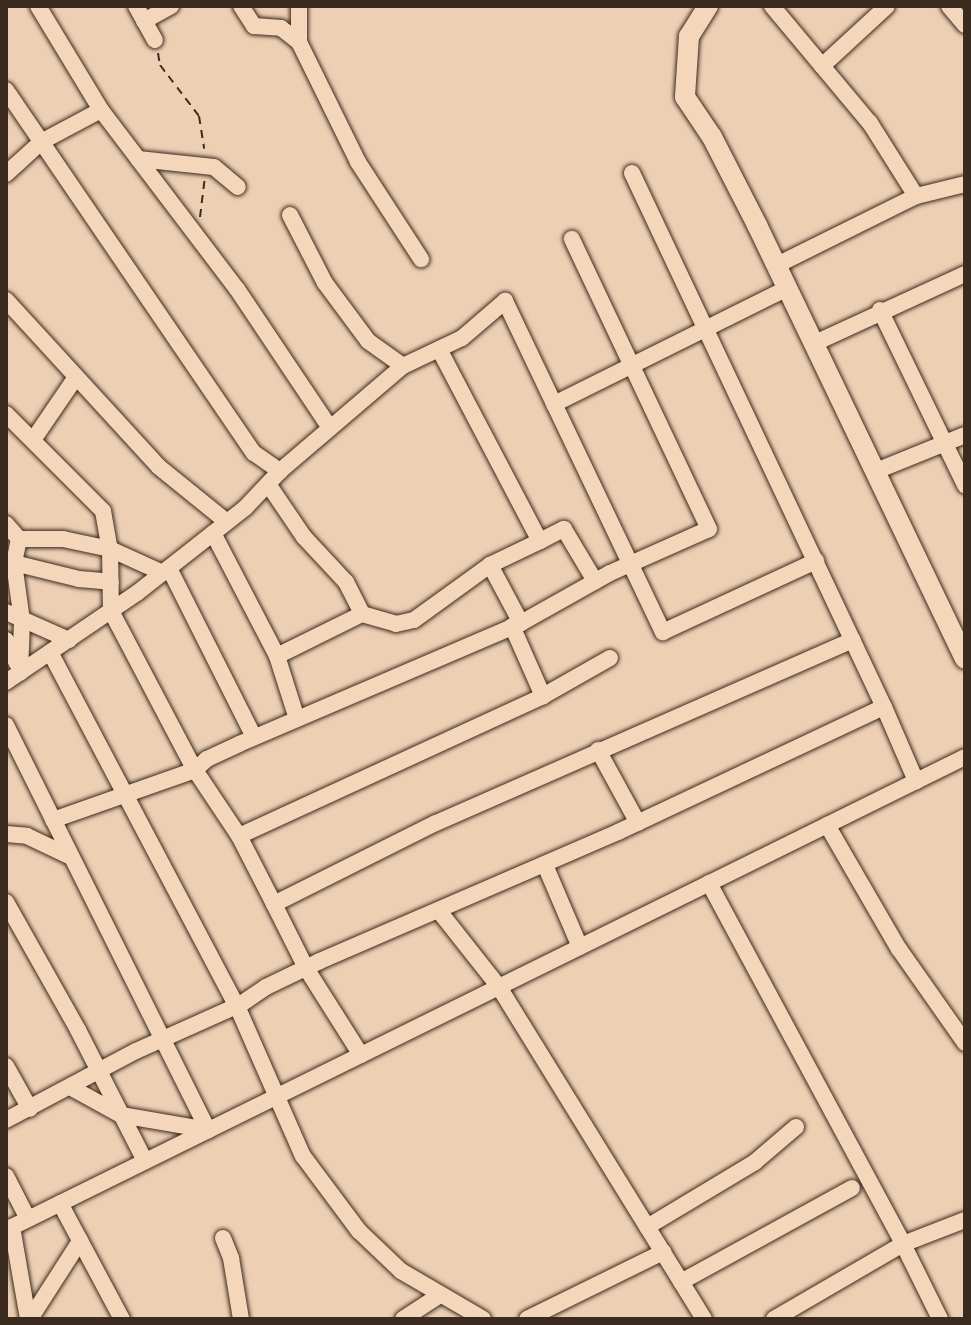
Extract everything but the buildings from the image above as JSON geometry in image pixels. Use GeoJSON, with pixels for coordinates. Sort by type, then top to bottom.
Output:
{"type":"FeatureCollection","features":[{"type":"Feature","properties":{"kind":"main road"},"geometry":{"type":"LineString","coordinates":[[704,8],[689,36],[685,97],[712,137],[777,265],[965,659]]}},
{"type":"Feature","properties":{"kind":"street"},"geometry":{"type":"LineString","coordinates":[[38,6],[101,110],[198,238],[330,428]]}},
{"type":"Feature","properties":{"kind":"street"},"geometry":{"type":"LineString","coordinates":[[155,40],[140,13],[171,6]]}},
{"type":"Feature","properties":{"kind":"street"},"geometry":{"type":"LineString","coordinates":[[241,6],[254,26],[281,28],[299,42],[358,162],[421,259]]}},
{"type":"Feature","properties":{"kind":"street"},"geometry":{"type":"LineString","coordinates":[[299,6],[299,42]]}},
{"type":"Feature","properties":{"kind":"street"},"geometry":{"type":"LineString","coordinates":[[772,6],[870,123],[916,196]]}},
{"type":"Feature","properties":{"kind":"street"},"geometry":{"type":"LineString","coordinates":[[822,66],[887,6]]}},
{"type":"Feature","properties":{"kind":"street"},"geometry":{"type":"LineString","coordinates":[[949,6],[965,25]]}},
{"type":"Feature","properties":{"kind":"street"},"geometry":{"type":"LineString","coordinates":[[6,90],[254,453],[280,471]]}},
{"type":"Feature","properties":{"kind":"street"},"geometry":{"type":"LineString","coordinates":[[6,174],[41,142],[101,110]]}},
{"type":"Feature","properties":{"kind":"street"},"geometry":{"type":"LineString","coordinates":[[138,159],[214,167],[238,187]]}},
{"type":"Feature","properties":{"kind":"street"},"geometry":{"type":"LineString","coordinates":[[632,173],[708,328],[916,781]]}},
{"type":"Feature","properties":{"kind":"street"},"geometry":{"type":"LineString","coordinates":[[777,265],[916,196],[965,184]]}},
{"type":"Feature","properties":{"kind":"street"},"geometry":{"type":"LineString","coordinates":[[290,215],[325,283],[368,341],[403,366]]}},
{"type":"Feature","properties":{"kind":"street"},"geometry":{"type":"LineString","coordinates":[[53,820],[195,770],[207,759],[516,624],[595,581],[709,529],[572,239]]}},
{"type":"Feature","properties":{"kind":"street"},"geometry":{"type":"LineString","coordinates":[[815,343],[880,310],[965,274]]}},
{"type":"Feature","properties":{"kind":"street"},"geometry":{"type":"LineString","coordinates":[[554,404],[788,288]]}},
{"type":"Feature","properties":{"kind":"street"},"geometry":{"type":"LineString","coordinates":[[6,300],[159,467],[220,528],[277,656],[297,719]]}},
{"type":"Feature","properties":{"kind":"street"},"geometry":{"type":"LineString","coordinates":[[13,678],[111,611],[220,528],[280,471],[403,366],[462,338],[505,301],[663,632],[816,561]]}},
{"type":"Feature","properties":{"kind":"street"},"geometry":{"type":"LineString","coordinates":[[880,310],[965,485]]}},
{"type":"Feature","properties":{"kind":"street"},"geometry":{"type":"LineString","coordinates":[[439,349],[540,541]]}},
{"type":"Feature","properties":{"kind":"street"},"geometry":{"type":"LineString","coordinates":[[33,440],[76,377]]}},
{"type":"Feature","properties":{"kind":"street"},"geometry":{"type":"LineString","coordinates":[[6,414],[103,511],[110,549],[111,611],[195,770],[239,836],[306,968],[361,1055]]}},
{"type":"Feature","properties":{"kind":"street"},"geometry":{"type":"LineString","coordinates":[[876,471],[965,435]]}},
{"type":"Feature","properties":{"kind":"street"},"geometry":{"type":"LineString","coordinates":[[268,484],[304,537],[346,582],[362,614]]}},
{"type":"Feature","properties":{"kind":"street"},"geometry":{"type":"LineString","coordinates":[[6,524],[19,539],[63,539],[110,549],[166,570],[254,737]]}},
{"type":"Feature","properties":{"kind":"street"},"geometry":{"type":"LineString","coordinates":[[277,656],[362,614],[396,624],[414,620],[490,565],[564,529],[595,581]]}},
{"type":"Feature","properties":{"kind":"street"},"geometry":{"type":"LineString","coordinates":[[13,678],[22,621],[10,562],[19,539]]}},
{"type":"Feature","properties":{"kind":"street"},"geometry":{"type":"LineString","coordinates":[[10,562],[79,579],[111,582]]}},
{"type":"Feature","properties":{"kind":"street"},"geometry":{"type":"LineString","coordinates":[[490,565],[543,696]]}},
{"type":"Feature","properties":{"kind":"street"},"geometry":{"type":"LineString","coordinates":[[6,612],[69,640]]}},
{"type":"Feature","properties":{"kind":"street"},"geometry":{"type":"LineString","coordinates":[[6,640],[13,678]]}},
{"type":"Feature","properties":{"kind":"street"},"geometry":{"type":"LineString","coordinates":[[274,904],[436,823],[853,640]]}},
{"type":"Feature","properties":{"kind":"street"},"geometry":{"type":"LineString","coordinates":[[50,652],[237,1006],[303,1156],[359,1231],[401,1271],[483,1319]]}},
{"type":"Feature","properties":{"kind":"street"},"geometry":{"type":"LineString","coordinates":[[239,836],[543,696],[610,658]]}},
{"type":"Feature","properties":{"kind":"street"},"geometry":{"type":"LineString","coordinates":[[6,1120],[99,1070],[237,1006],[306,968],[545,865],[884,707]]}},
{"type":"Feature","properties":{"kind":"street"},"geometry":{"type":"LineString","coordinates":[[6,725],[160,1041],[208,1130]]}},
{"type":"Feature","properties":{"kind":"street"},"geometry":{"type":"LineString","coordinates":[[598,750],[638,823]]}},
{"type":"Feature","properties":{"kind":"street"},"geometry":{"type":"LineString","coordinates":[[29,1319],[9,1229],[965,757]]}},
{"type":"Feature","properties":{"kind":"street"},"geometry":{"type":"LineString","coordinates":[[827,825],[899,949],[965,1043]]}},
{"type":"Feature","properties":{"kind":"street"},"geometry":{"type":"LineString","coordinates":[[6,834],[27,836],[71,857]]}},
{"type":"Feature","properties":{"kind":"street"},"geometry":{"type":"LineString","coordinates":[[545,865],[580,947]]}},
{"type":"Feature","properties":{"kind":"street"},"geometry":{"type":"LineString","coordinates":[[709,883],[903,1244],[940,1319]]}},
{"type":"Feature","properties":{"kind":"street"},"geometry":{"type":"LineString","coordinates":[[6,902],[99,1070],[145,1161]]}},
{"type":"Feature","properties":{"kind":"street"},"geometry":{"type":"LineString","coordinates":[[439,911],[499,987],[704,1319]]}},
{"type":"Feature","properties":{"kind":"street"},"geometry":{"type":"LineString","coordinates":[[6,1066],[30,1109]]}},
{"type":"Feature","properties":{"kind":"street"},"geometry":{"type":"LineString","coordinates":[[70,1087],[121,1115],[208,1130]]}},
{"type":"Feature","properties":{"kind":"street"},"geometry":{"type":"LineString","coordinates":[[647,1227],[755,1162],[796,1127]]}},
{"type":"Feature","properties":{"kind":"street"},"geometry":{"type":"LineString","coordinates":[[6,1176],[28,1219]]}},
{"type":"Feature","properties":{"kind":"street"},"geometry":{"type":"LineString","coordinates":[[681,1282],[852,1188]]}},
{"type":"Feature","properties":{"kind":"street"},"geometry":{"type":"LineString","coordinates":[[60,1203],[122,1319]]}},
{"type":"Feature","properties":{"kind":"street"},"geometry":{"type":"LineString","coordinates":[[774,1319],[903,1244],[965,1220]]}},
{"type":"Feature","properties":{"kind":"street"},"geometry":{"type":"LineString","coordinates":[[223,1238],[231,1258],[241,1319]]}},
{"type":"Feature","properties":{"kind":"street"},"geometry":{"type":"LineString","coordinates":[[29,1319],[80,1241]]}},
{"type":"Feature","properties":{"kind":"street"},"geometry":{"type":"LineString","coordinates":[[527,1319],[663,1252]]}},
{"type":"Feature","properties":{"kind":"street"},"geometry":{"type":"LineString","coordinates":[[403,1319],[440,1295]]}},
{"type":"Feature","properties":{"kind":"path"},"geometry":{"type":"LineString","coordinates":[[155,40],[160,65],[199,116],[206,166],[198,238]]}}]}
